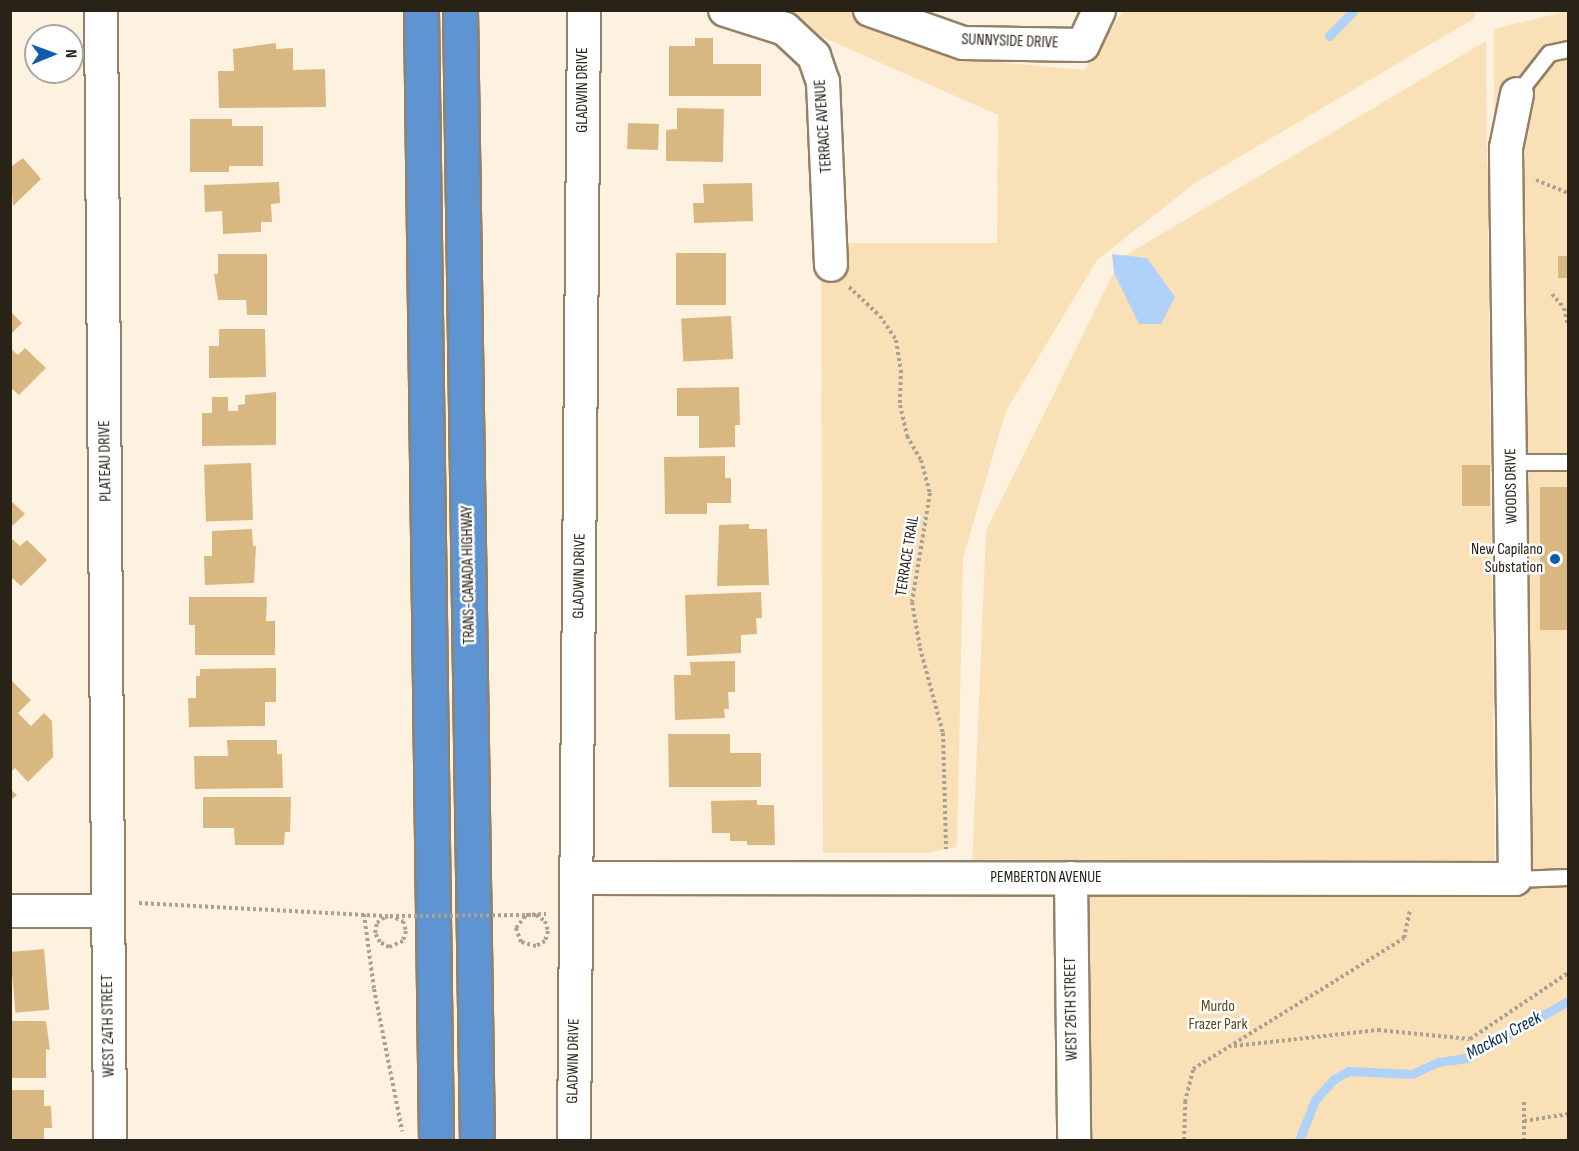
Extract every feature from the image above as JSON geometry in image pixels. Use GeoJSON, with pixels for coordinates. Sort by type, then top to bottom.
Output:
{"type":"FeatureCollection","features":[{"type":"Feature","properties":{"kind":"highway"},"geometry":{"type":"LineString","coordinates":[[419,10],[436,1140]]}},
{"type":"Feature","properties":{"kind":"highway","name":"TRANS-CANADA HIGHWAY"},"geometry":{"type":"LineString","coordinates":[[460,10],[477,1140]]}},
{"type":"Feature","properties":{"kind":"street","name":"PLATEAU DRIVE"},"geometry":{"type":"LineString","coordinates":[[101,10],[108,911]]}},
{"type":"Feature","properties":{"kind":"street","name":"GLADWIN DRIVE"},"geometry":{"type":"LineString","coordinates":[[574,1140],[584,10]]}},
{"type":"Feature","properties":{"kind":"street","name":"TERRACE AVENUE"},"geometry":{"type":"LineString","coordinates":[[724,10],[785,29],[814,57],[824,82],[831,265]]}},
{"type":"Feature","properties":{"kind":"street","name":"SUNNYSIDE DRIVE"},"geometry":{"type":"LineString","coordinates":[[870,10],[963,43],[1083,45],[1099,10]]}},
{"type":"Feature","properties":{"kind":"street","name":"WOODS DRIVE"},"geometry":{"type":"LineString","coordinates":[[1515,879],[1512,462],[1506,148],[1517,94]]}},
{"type":"Feature","properties":{"kind":"street","name":"PEMBERTON AVENUE"},"geometry":{"type":"LineString","coordinates":[[577,878],[1515,879]]}},
{"type":"Feature","properties":{"kind":"street","name":"WEST 26TH STREET"},"geometry":{"type":"LineString","coordinates":[[1071,878],[1074,1140]]}},
{"type":"Feature","properties":{"kind":"street"},"geometry":{"type":"LineString","coordinates":[[10,911],[108,911]]}},
{"type":"Feature","properties":{"kind":"street","name":"WEST 24TH STREET"},"geometry":{"type":"LineString","coordinates":[[108,911],[110,1140]]}},
{"type":"Feature","properties":{"kind":"lane"},"geometry":{"type":"LineString","coordinates":[[1517,94],[1549,52],[1569,49]]}},
{"type":"Feature","properties":{"kind":"lane"},"geometry":{"type":"LineString","coordinates":[[1512,462],[1569,462]]}},
{"type":"Feature","properties":{"kind":"lane"},"geometry":{"type":"LineString","coordinates":[[1515,879],[1569,877]]}},
{"type":"Feature","properties":{"kind":"path","name":"TERRACE TRAIL"},"geometry":{"type":"LineString","coordinates":[[831,265],[861,300],[880,316],[896,340],[901,370],[900,405],[907,436],[921,460],[930,493],[912,602],[920,648],[943,733],[947,877]]}},
{"type":"Feature","properties":{"kind":"path"},"geometry":{"type":"LineString","coordinates":[[1552,294],[1564,308],[1569,325]]}},
{"type":"Feature","properties":{"kind":"path"},"geometry":{"type":"LineString","coordinates":[[1184,1140],[1186,1094],[1193,1070],[1404,938],[1417,879]]}},
{"type":"Feature","properties":{"kind":"path"},"geometry":{"type":"LineString","coordinates":[[108,911],[129,901],[165,906],[390,916],[403,921],[406,931],[399,944],[389,947],[377,938],[375,928],[380,919],[390,916],[536,915],[548,926],[547,936],[541,945],[525,945],[518,938],[516,928],[526,915]]}},
{"type":"Feature","properties":{"kind":"path"},"geometry":{"type":"LineString","coordinates":[[364,914],[374,989],[404,1140]]}},
{"type":"Feature","properties":{"kind":"path"},"geometry":{"type":"LineString","coordinates":[[1233,1046],[1378,1030],[1470,1039],[1569,973]]}},
{"type":"Feature","properties":{"kind":"path"},"geometry":{"type":"LineString","coordinates":[[1524,1102],[1524,1140]]}},
{"type":"Feature","properties":{"kind":"path"},"geometry":{"type":"LineString","coordinates":[[1524,1122],[1569,1114]]}},
{"type":"Feature","properties":{"kind":"green space"},"geometry":{"type":"Polygon","coordinates":[[[764,11],[853,11],[866,22],[996,62],[1084,70],[1123,11],[1475,11],[1475,18],[1195,183],[1097,260],[1006,411],[963,558],[957,847],[928,853],[823,853],[821,243],[997,243],[998,115],[764,11]]]}},
{"type":"Feature","properties":{"kind":"green space","name":"Murdo Frazer Park"},"geometry":{"type":"Polygon","coordinates":[[[1568,11],[1568,1140],[1085,1140],[1080,892],[1497,893],[1494,217],[1488,226],[1495,868],[972,868],[986,531],[1121,258],[1486,41],[1487,165],[1494,173],[1494,29],[1568,11]]]}},
{"type":"Feature","properties":{"kind":"water"},"geometry":{"type":"Polygon","coordinates":[[[1112,254],[1147,258],[1175,297],[1161,324],[1139,324],[1114,273],[1112,254]]]}},
{"type":"Feature","properties":{"kind":"building"},"geometry":{"type":"Polygon","coordinates":[[[695,38],[713,38],[713,64],[761,64],[761,96],[669,96],[669,46],[695,46],[695,38]]]}},
{"type":"Feature","properties":{"kind":"building"},"geometry":{"type":"Polygon","coordinates":[[[276,43],[276,49],[293,48],[293,70],[325,69],[326,107],[219,108],[218,71],[234,71],[233,49],[276,43]]]}},
{"type":"Feature","properties":{"kind":"building"},"geometry":{"type":"Polygon","coordinates":[[[677,108],[724,109],[723,162],[666,161],[666,130],[677,129],[677,108]]]}},
{"type":"Feature","properties":{"kind":"building"},"geometry":{"type":"Polygon","coordinates":[[[190,119],[232,119],[232,126],[263,126],[263,166],[229,166],[229,172],[190,172],[190,119]]]}},
{"type":"Feature","properties":{"kind":"building"},"geometry":{"type":"Polygon","coordinates":[[[628,123],[659,124],[658,150],[627,149],[628,123]]]}},
{"type":"Feature","properties":{"kind":"building"},"geometry":{"type":"Polygon","coordinates":[[[23,158],[41,179],[13,206],[10,163],[12,166],[23,158]]]}},
{"type":"Feature","properties":{"kind":"building"},"geometry":{"type":"Polygon","coordinates":[[[279,182],[280,203],[271,204],[272,222],[261,222],[261,232],[223,234],[222,211],[205,212],[204,185],[279,182]]]}},
{"type":"Feature","properties":{"kind":"building"},"geometry":{"type":"Polygon","coordinates":[[[752,183],[753,221],[694,223],[693,203],[704,203],[703,184],[752,183]]]}},
{"type":"Feature","properties":{"kind":"building"},"geometry":{"type":"Polygon","coordinates":[[[676,253],[726,253],[726,305],[676,305],[676,253]]]}},
{"type":"Feature","properties":{"kind":"building"},"geometry":{"type":"Polygon","coordinates":[[[218,254],[267,254],[267,315],[247,315],[246,300],[218,300],[214,274],[218,274],[218,254]]]}},
{"type":"Feature","properties":{"kind":"building"},"geometry":{"type":"Polygon","coordinates":[[[1558,256],[1568,256],[1568,278],[1558,278],[1558,256]]]}},
{"type":"Feature","properties":{"kind":"building"},"geometry":{"type":"Polygon","coordinates":[[[10,311],[22,323],[10,335],[10,311]]]}},
{"type":"Feature","properties":{"kind":"building"},"geometry":{"type":"Polygon","coordinates":[[[731,316],[733,359],[683,362],[681,319],[731,316]]]}},
{"type":"Feature","properties":{"kind":"building"},"geometry":{"type":"Polygon","coordinates":[[[219,329],[265,329],[266,377],[209,378],[209,346],[219,346],[219,329]]]}},
{"type":"Feature","properties":{"kind":"building"},"geometry":{"type":"Polygon","coordinates":[[[10,348],[18,355],[25,348],[46,368],[19,395],[10,387],[10,348]]]}},
{"type":"Feature","properties":{"kind":"building"},"geometry":{"type":"Polygon","coordinates":[[[739,387],[740,425],[735,425],[735,447],[699,448],[699,416],[677,416],[677,388],[739,387]]]}},
{"type":"Feature","properties":{"kind":"building"},"geometry":{"type":"Polygon","coordinates":[[[276,392],[276,445],[202,446],[202,413],[212,413],[212,397],[228,397],[228,411],[238,411],[238,405],[245,404],[245,395],[276,392]]]}},
{"type":"Feature","properties":{"kind":"building"},"geometry":{"type":"Polygon","coordinates":[[[725,456],[725,478],[731,478],[731,503],[707,503],[707,514],[665,514],[664,457],[725,456]]]}},
{"type":"Feature","properties":{"kind":"building"},"geometry":{"type":"Polygon","coordinates":[[[251,463],[253,520],[206,522],[204,465],[251,463]]]}},
{"type":"Feature","properties":{"kind":"building"},"geometry":{"type":"Polygon","coordinates":[[[1462,465],[1490,465],[1490,506],[1462,506],[1462,465]]]}},
{"type":"Feature","properties":{"kind":"building","name":"New Capilano Substation"},"geometry":{"type":"Polygon","coordinates":[[[1540,487],[1568,487],[1568,630],[1540,630],[1540,487]]]}},
{"type":"Feature","properties":{"kind":"building"},"geometry":{"type":"Polygon","coordinates":[[[10,500],[25,514],[10,528],[10,500]]]}},
{"type":"Feature","properties":{"kind":"building"},"geometry":{"type":"Polygon","coordinates":[[[749,524],[749,529],[767,529],[769,585],[717,586],[719,525],[749,524]]]}},
{"type":"Feature","properties":{"kind":"building"},"geometry":{"type":"Polygon","coordinates":[[[252,529],[253,546],[256,546],[254,583],[205,585],[204,556],[212,556],[212,531],[252,529]]]}},
{"type":"Feature","properties":{"kind":"building"},"geometry":{"type":"Polygon","coordinates":[[[10,537],[20,546],[27,540],[47,560],[21,586],[10,576],[10,537]]]}},
{"type":"Feature","properties":{"kind":"building"},"geometry":{"type":"Polygon","coordinates":[[[761,592],[762,618],[756,618],[757,634],[741,635],[741,653],[687,656],[685,595],[761,592]]]}},
{"type":"Feature","properties":{"kind":"building"},"geometry":{"type":"Polygon","coordinates":[[[189,597],[267,597],[266,621],[275,621],[275,655],[195,655],[195,625],[189,625],[189,597]]]}},
{"type":"Feature","properties":{"kind":"building"},"geometry":{"type":"Polygon","coordinates":[[[735,661],[735,692],[728,692],[729,709],[724,709],[725,718],[675,720],[674,675],[691,675],[690,662],[735,661]]]}},
{"type":"Feature","properties":{"kind":"building"},"geometry":{"type":"Polygon","coordinates":[[[276,668],[276,702],[265,702],[265,726],[189,727],[188,698],[196,698],[196,676],[200,676],[200,669],[276,668]]]}},
{"type":"Feature","properties":{"kind":"building"},"geometry":{"type":"Polygon","coordinates":[[[10,679],[31,700],[18,713],[31,726],[44,713],[52,721],[53,757],[28,782],[15,768],[10,773],[10,679]]]}},
{"type":"Feature","properties":{"kind":"building"},"geometry":{"type":"Polygon","coordinates":[[[668,734],[730,734],[730,753],[761,753],[761,787],[669,787],[668,734]]]}},
{"type":"Feature","properties":{"kind":"building"},"geometry":{"type":"Polygon","coordinates":[[[227,740],[277,740],[277,754],[282,754],[283,788],[195,789],[194,756],[228,756],[227,740]]]}},
{"type":"Feature","properties":{"kind":"building"},"geometry":{"type":"Polygon","coordinates":[[[10,789],[17,795],[10,801],[10,789]]]}},
{"type":"Feature","properties":{"kind":"building"},"geometry":{"type":"Polygon","coordinates":[[[203,797],[291,797],[290,832],[285,832],[284,845],[235,845],[234,828],[203,828],[203,797]]]}},
{"type":"Feature","properties":{"kind":"building"},"geometry":{"type":"Polygon","coordinates":[[[757,800],[757,805],[774,805],[775,845],[747,845],[747,841],[730,841],[730,833],[712,833],[711,801],[757,800]]]}},
{"type":"Feature","properties":{"kind":"building"},"geometry":{"type":"Polygon","coordinates":[[[44,949],[49,1010],[15,1013],[10,952],[44,949]]]}},
{"type":"Feature","properties":{"kind":"building"},"geometry":{"type":"Polygon","coordinates":[[[10,1021],[46,1021],[50,1050],[46,1049],[46,1078],[10,1078],[10,1021]]]}},
{"type":"Feature","properties":{"kind":"building"},"geometry":{"type":"Polygon","coordinates":[[[10,1090],[44,1090],[44,1106],[51,1106],[52,1128],[44,1128],[44,1140],[10,1140],[10,1090]]]}},
{"type":"Feature","properties":{"kind":"waterway"},"geometry":{"type":"LineString","coordinates":[[1329,36],[1354,10]]}},
{"type":"Feature","properties":{"kind":"waterway","name":"Mackay Creek"},"geometry":{"type":"LineString","coordinates":[[1299,1140],[1315,1100],[1334,1079],[1349,1071],[1412,1074],[1438,1062],[1467,1058],[1568,1001]]}},
{"type":"Feature","properties":{"kind":"place","name":"New Capilano Substation"},"geometry":{"type":"Point","coordinates":[1555,559]}}]}
